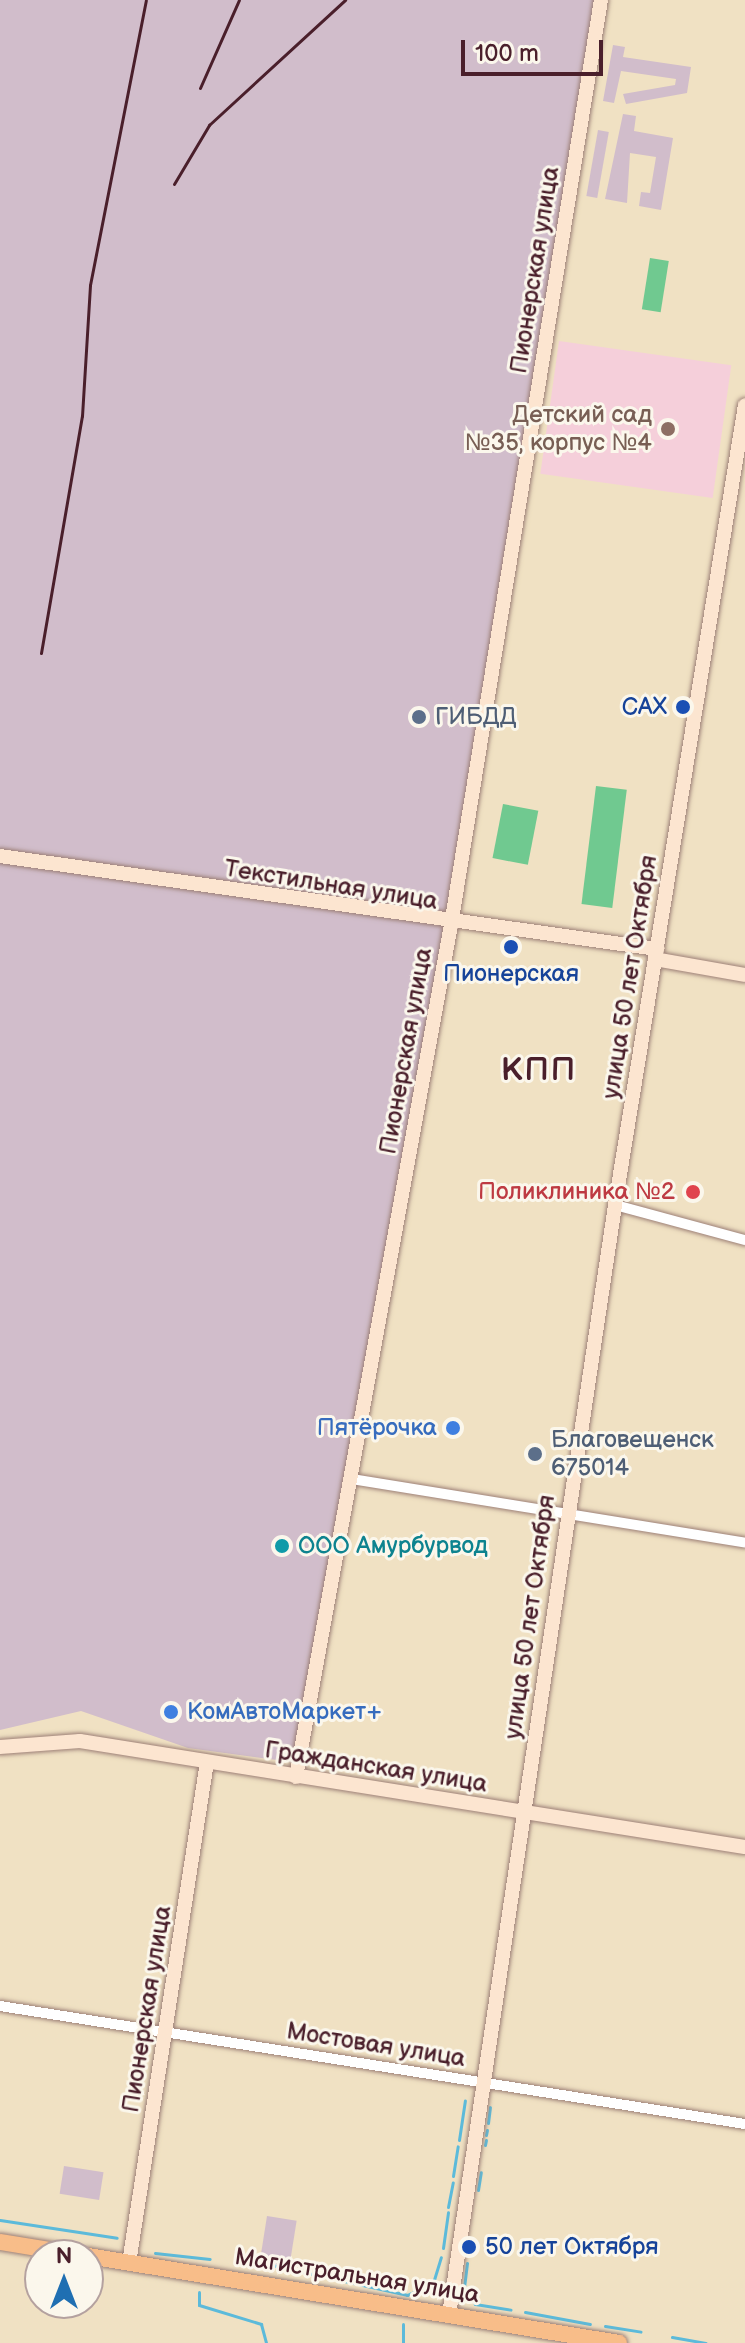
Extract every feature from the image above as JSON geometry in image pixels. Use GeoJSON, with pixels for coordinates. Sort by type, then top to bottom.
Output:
{"type":"FeatureCollection","features":[{"type":"Feature","properties":{"kind":"main road"},"geometry":{"type":"LineString","coordinates":[[0,2242],[24,2246]]}},
{"type":"Feature","properties":{"kind":"main road","name":"Магистральная улица"},"geometry":{"type":"LineString","coordinates":[[104,2259],[619,2343]]}},
{"type":"Feature","properties":{"kind":"street","name":"Пионерская улица"},"geometry":{"type":"LineString","coordinates":[[296,1777],[451,925],[601,0]]}},
{"type":"Feature","properties":{"kind":"street","name":"улица 50 лет Октября"},"geometry":{"type":"LineString","coordinates":[[449,2315],[615,1205],[745,405]]}},
{"type":"Feature","properties":{"kind":"street","name":"Текстильная улица"},"geometry":{"type":"LineString","coordinates":[[0,856],[656,954],[745,975]]}},
{"type":"Feature","properties":{"kind":"street"},"geometry":{"type":"LineString","coordinates":[[615,1205],[745,1240]]}},
{"type":"Feature","properties":{"kind":"street"},"geometry":{"type":"LineString","coordinates":[[352,1479],[745,1543]]}},
{"type":"Feature","properties":{"kind":"street","name":"Гражданская улица"},"geometry":{"type":"LineString","coordinates":[[0,1747],[80,1741],[745,1847]]}},
{"type":"Feature","properties":{"kind":"street","name":"Пионерская улица"},"geometry":{"type":"LineString","coordinates":[[129,2263],[207,1762]]}},
{"type":"Feature","properties":{"kind":"street","name":"Мостовая улица"},"geometry":{"type":"LineString","coordinates":[[0,2006],[745,2124]]}},
{"type":"Feature","properties":{"kind":"shaded area"},"geometry":{"type":"Polygon","coordinates":[[[0,0],[603,0],[373,1359],[292,1762],[188,1748],[81,1711],[0,1730],[0,0]]]}},
{"type":"Feature","properties":{"kind":"shaded area"},"geometry":{"type":"Polygon","coordinates":[[[613,45],[625,47],[623,57],[691,67],[687,93],[626,104],[623,94],[675,85],[676,79],[621,71],[614,103],[603,101],[613,45]]]}},
{"type":"Feature","properties":{"kind":"shaded area"},"geometry":{"type":"Polygon","coordinates":[[[623,114],[636,116],[634,131],[673,138],[661,210],[639,206],[641,192],[650,193],[656,157],[630,153],[627,203],[605,199],[623,114]]]}},
{"type":"Feature","properties":{"kind":"shaded area"},"geometry":{"type":"Polygon","coordinates":[[[598,130],[609,132],[597,198],[586,196],[598,130]]]}},
{"type":"Feature","properties":{"kind":"shaded area"},"geometry":{"type":"Polygon","coordinates":[[[559,341],[731,365],[713,498],[540,474],[559,341]]]}},
{"type":"Feature","properties":{"kind":"shaded area"},"geometry":{"type":"Polygon","coordinates":[[[64,2166],[104,2172],[99,2200],[60,2194],[64,2166]]]}},
{"type":"Feature","properties":{"kind":"shaded area"},"geometry":{"type":"Polygon","coordinates":[[[267,2216],[297,2221],[289,2267],[260,2262],[267,2216]]]}},
{"type":"Feature","properties":{"kind":"green space"},"geometry":{"type":"Polygon","coordinates":[[[650,258],[669,261],[661,312],[642,309],[650,258]]]}},
{"type":"Feature","properties":{"kind":"green space"},"geometry":{"type":"Polygon","coordinates":[[[596,786],[627,790],[612,908],[581,904],[596,786]]]}},
{"type":"Feature","properties":{"kind":"green space"},"geometry":{"type":"Polygon","coordinates":[[[503,804],[538,811],[528,865],[493,858],[503,804]]]}},
{"type":"Feature","properties":{"kind":"waterway"},"geometry":{"type":"LineString","coordinates":[[459,2140],[465,2100]]}},
{"type":"Feature","properties":{"kind":"waterway"},"geometry":{"type":"LineString","coordinates":[[488,2123],[490,2107]]}},
{"type":"Feature","properties":{"kind":"waterway"},"geometry":{"type":"LineString","coordinates":[[486,2135],[487,2130]]}},
{"type":"Feature","properties":{"kind":"waterway"},"geometry":{"type":"LineString","coordinates":[[485,2145],[486,2140]]}},
{"type":"Feature","properties":{"kind":"waterway"},"geometry":{"type":"LineString","coordinates":[[453,2176],[458,2146]]}},
{"type":"Feature","properties":{"kind":"waterway"},"geometry":{"type":"LineString","coordinates":[[478,2190],[481,2172]]}},
{"type":"Feature","properties":{"kind":"waterway"},"geometry":{"type":"LineString","coordinates":[[448,2207],[453,2182]]}},
{"type":"Feature","properties":{"kind":"waterway"},"geometry":{"type":"LineString","coordinates":[[443,2248],[448,2212]]}},
{"type":"Feature","properties":{"kind":"waterway"},"geometry":{"type":"LineString","coordinates":[[0,2220],[117,2238]]}},
{"type":"Feature","properties":{"kind":"waterway"},"geometry":{"type":"LineString","coordinates":[[155,2253],[210,2259]]}},
{"type":"Feature","properties":{"kind":"waterway"},"geometry":{"type":"LineString","coordinates":[[263,2263],[407,2295],[433,2283],[441,2257]]}},
{"type":"Feature","properties":{"kind":"waterway"},"geometry":{"type":"LineString","coordinates":[[467,2263],[464,2288],[475,2304],[511,2310]]}},
{"type":"Feature","properties":{"kind":"waterway"},"geometry":{"type":"LineString","coordinates":[[199,2292],[199,2305],[261,2324],[266,2343]]}},
{"type":"Feature","properties":{"kind":"waterway"},"geometry":{"type":"LineString","coordinates":[[525,2312],[590,2324]]}},
{"type":"Feature","properties":{"kind":"waterway"},"geometry":{"type":"LineString","coordinates":[[403,2324],[403,2343]]}},
{"type":"Feature","properties":{"kind":"waterway"},"geometry":{"type":"LineString","coordinates":[[605,2326],[641,2332]]}},
{"type":"Feature","properties":{"kind":"waterway"},"geometry":{"type":"LineString","coordinates":[[672,2337],[705,2343]]}},
{"type":"Feature","properties":{"kind":"railway"},"geometry":{"type":"LineString","coordinates":[[41,653],[82,416],[90,285],[146,0]]}},
{"type":"Feature","properties":{"kind":"railway"},"geometry":{"type":"LineString","coordinates":[[200,88],[239,0]]}},
{"type":"Feature","properties":{"kind":"railway"},"geometry":{"type":"LineString","coordinates":[[174,184],[209,125],[345,0]]}},
{"type":"Feature","properties":{"kind":"place","name":"Детский сад №35, корпус №4"},"geometry":{"type":"Point","coordinates":[668,429]}},
{"type":"Feature","properties":{"kind":"place","name":"САХ"},"geometry":{"type":"Point","coordinates":[683,707]}},
{"type":"Feature","properties":{"kind":"place","name":"ГИБДД"},"geometry":{"type":"Point","coordinates":[419,717]}},
{"type":"Feature","properties":{"kind":"place","name":"Пионерская"},"geometry":{"type":"Point","coordinates":[511,947]}},
{"type":"Feature","properties":{"kind":"place","name":"Поликлиника №2"},"geometry":{"type":"Point","coordinates":[693,1192]}},
{"type":"Feature","properties":{"kind":"place","name":"Пятёрочка"},"geometry":{"type":"Point","coordinates":[453,1428]}},
{"type":"Feature","properties":{"kind":"place","name":"Благовещенск 675014"},"geometry":{"type":"Point","coordinates":[535,1454]}},
{"type":"Feature","properties":{"kind":"place","name":"ООО Амурбурвод"},"geometry":{"type":"Point","coordinates":[282,1546]}},
{"type":"Feature","properties":{"kind":"place","name":"КомАвтоМаркет+"},"geometry":{"type":"Point","coordinates":[171,1712]}},
{"type":"Feature","properties":{"kind":"place","name":"50 лет Октября"},"geometry":{"type":"Point","coordinates":[469,2247]}},
{"type":"Feature","properties":{"kind":"district","name":"КПП"},"geometry":{"type":"Point","coordinates":[539,1071]}}]}
